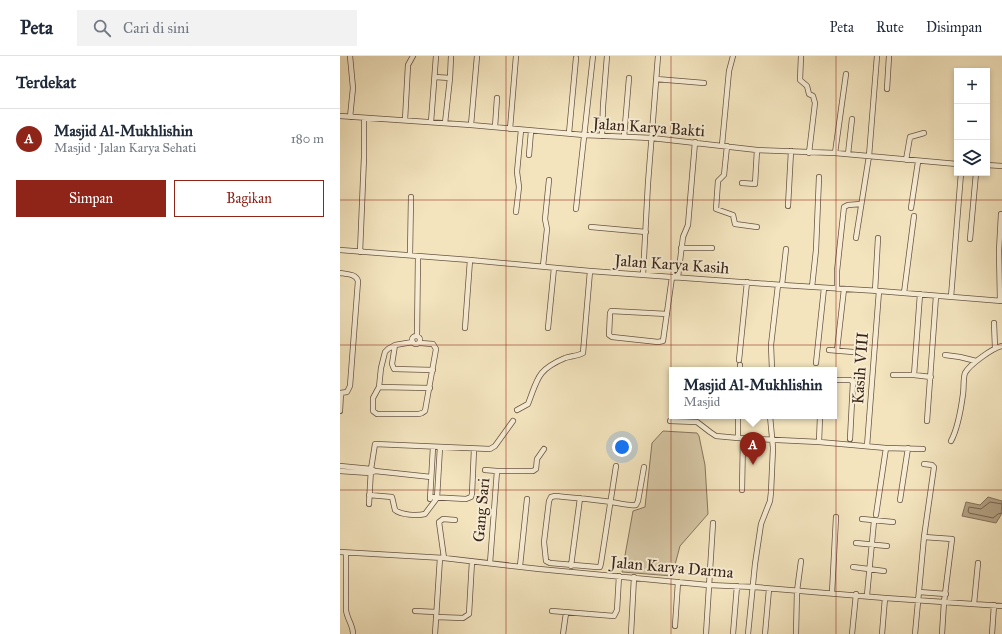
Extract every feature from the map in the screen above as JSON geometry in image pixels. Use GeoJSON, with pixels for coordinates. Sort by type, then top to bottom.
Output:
{"type":"FeatureCollection","features":[{"type":"Feature","properties":{"kind":"street"},"geometry":{"type":"LineString","coordinates":[[350,56],[353,88],[350,117]]}},
{"type":"Feature","properties":{"kind":"street"},"geometry":{"type":"LineString","coordinates":[[405,120],[408,65],[413,56]]}},
{"type":"Feature","properties":{"kind":"street"},"geometry":{"type":"LineString","coordinates":[[431,122],[436,56]]}},
{"type":"Feature","properties":{"kind":"street"},"geometry":{"type":"LineString","coordinates":[[445,123],[451,56]]}},
{"type":"Feature","properties":{"kind":"street"},"geometry":{"type":"LineString","coordinates":[[471,125],[477,56]]}},
{"type":"Feature","properties":{"kind":"street"},"geometry":{"type":"LineString","coordinates":[[510,129],[516,56]]}},
{"type":"Feature","properties":{"kind":"street"},"geometry":{"type":"LineString","coordinates":[[576,209],[593,56]]}},
{"type":"Feature","properties":{"kind":"street"},"geometry":{"type":"LineString","coordinates":[[602,136],[607,56]]}},
{"type":"Feature","properties":{"kind":"street"},"geometry":{"type":"LineString","coordinates":[[643,275],[658,56]]}},
{"type":"Feature","properties":{"kind":"street"},"geometry":{"type":"LineString","coordinates":[[733,56],[729,71],[724,145],[725,173],[718,182],[716,208],[720,211],[733,215],[735,224],[757,227]]}},
{"type":"Feature","properties":{"kind":"street"},"geometry":{"type":"LineString","coordinates":[[801,56],[800,80],[807,86],[808,93],[813,96],[815,103],[809,153]]}},
{"type":"Feature","properties":{"kind":"street"},"geometry":{"type":"LineString","coordinates":[[856,238],[869,156],[877,56]]}},
{"type":"Feature","properties":{"kind":"street"},"geometry":{"type":"LineString","coordinates":[[886,89],[889,56]]}},
{"type":"Feature","properties":{"kind":"street"},"geometry":{"type":"LineString","coordinates":[[569,133],[576,58]]}},
{"type":"Feature","properties":{"kind":"street"},"geometry":{"type":"LineString","coordinates":[[835,153],[846,74]]}},
{"type":"Feature","properties":{"kind":"street"},"geometry":{"type":"LineString","coordinates":[[435,77],[450,78]]}},
{"type":"Feature","properties":{"kind":"street"},"geometry":{"type":"LineString","coordinates":[[624,137],[629,78]]}},
{"type":"Feature","properties":{"kind":"street"},"geometry":{"type":"LineString","coordinates":[[656,79],[704,83]]}},
{"type":"Feature","properties":{"kind":"street"},"geometry":{"type":"LineString","coordinates":[[495,127],[497,98]]}},
{"type":"Feature","properties":{"kind":"street","name":"Jalan Karya Bakti"},"geometry":{"type":"LineString","coordinates":[[340,116],[584,135],[652,138],[724,145],[757,150],[835,153],[918,162],[954,164]]}},
{"type":"Feature","properties":{"kind":"street"},"geometry":{"type":"LineString","coordinates":[[360,252],[364,118]]}},
{"type":"Feature","properties":{"kind":"street"},"geometry":{"type":"LineString","coordinates":[[848,154],[852,119]]}},
{"type":"Feature","properties":{"kind":"street"},"geometry":{"type":"LineString","coordinates":[[516,212],[519,187],[517,172],[521,130]]}},
{"type":"Feature","properties":{"kind":"street"},"geometry":{"type":"LineString","coordinates":[[529,155],[531,131]]}},
{"type":"Feature","properties":{"kind":"street"},"geometry":{"type":"LineString","coordinates":[[906,160],[910,137],[924,133]]}},
{"type":"Feature","properties":{"kind":"street"},"geometry":{"type":"LineString","coordinates":[[678,277],[683,235],[688,225],[695,142]]}},
{"type":"Feature","properties":{"kind":"street"},"geometry":{"type":"LineString","coordinates":[[742,183],[754,184],[757,150]]}},
{"type":"Feature","properties":{"kind":"street"},"geometry":{"type":"LineString","coordinates":[[788,206],[791,152]]}},
{"type":"Feature","properties":{"kind":"street"},"geometry":{"type":"LineString","coordinates":[[911,208],[918,162]]}},
{"type":"Feature","properties":{"kind":"street"},"geometry":{"type":"LineString","coordinates":[[990,166],[1002,166]]}},
{"type":"Feature","properties":{"kind":"street"},"geometry":{"type":"LineString","coordinates":[[951,297],[960,176]]}},
{"type":"Feature","properties":{"kind":"street"},"geometry":{"type":"LineString","coordinates":[[970,239],[976,176]]}},
{"type":"Feature","properties":{"kind":"street"},"geometry":{"type":"LineString","coordinates":[[812,287],[816,250],[819,177]]}},
{"type":"Feature","properties":{"kind":"street"},"geometry":{"type":"LineString","coordinates":[[543,266],[548,229],[545,219],[549,180]]}},
{"type":"Feature","properties":{"kind":"street"},"geometry":{"type":"LineString","coordinates":[[410,255],[411,196]]}},
{"type":"Feature","properties":{"kind":"street"},"geometry":{"type":"LineString","coordinates":[[837,288],[837,271],[844,207],[848,205],[861,204]]}},
{"type":"Feature","properties":{"kind":"street"},"geometry":{"type":"LineString","coordinates":[[1000,214],[999,245],[1001,301]]}},
{"type":"Feature","properties":{"kind":"street"},"geometry":{"type":"LineString","coordinates":[[904,293],[914,216]]}},
{"type":"Feature","properties":{"kind":"street"},"geometry":{"type":"LineString","coordinates":[[591,227],[646,232]]}},
{"type":"Feature","properties":{"kind":"street","name":"Kasih VIII"},"geometry":{"type":"LineString","coordinates":[[867,446],[877,291],[878,238]]}},
{"type":"Feature","properties":{"kind":"street"},"geometry":{"type":"LineString","coordinates":[[681,248],[712,248]]}},
{"type":"Feature","properties":{"kind":"street"},"geometry":{"type":"LineString","coordinates":[[772,367],[771,345],[786,249]]}},
{"type":"Feature","properties":{"kind":"street","name":"Jalan Karya Kasih"},"geometry":{"type":"LineString","coordinates":[[340,250],[590,271],[1001,301]]}},
{"type":"Feature","properties":{"kind":"street"},"geometry":{"type":"LineString","coordinates":[[418,256],[417,336],[420,338],[420,343]]}},
{"type":"Feature","properties":{"kind":"street"},"geometry":{"type":"LineString","coordinates":[[465,328],[470,260]]}},
{"type":"Feature","properties":{"kind":"street"},"geometry":{"type":"LineString","coordinates":[[548,328],[554,268]]}},
{"type":"Feature","properties":{"kind":"street"},"geometry":{"type":"LineString","coordinates":[[517,410],[528,404],[533,388],[543,371],[558,362],[583,353],[590,271]]}},
{"type":"Feature","properties":{"kind":"street"},"geometry":{"type":"LineString","coordinates":[[340,273],[354,276],[358,281],[350,386],[347,392],[340,393],[340,411]]}},
{"type":"Feature","properties":{"kind":"street"},"geometry":{"type":"LineString","coordinates":[[667,314],[611,311],[609,335],[612,337],[662,342],[664,338],[672,277]]}},
{"type":"Feature","properties":{"kind":"street"},"geometry":{"type":"LineString","coordinates":[[740,365],[747,282]]}},
{"type":"Feature","properties":{"kind":"street"},"geometry":{"type":"LineString","coordinates":[[816,363],[824,288]]}},
{"type":"Feature","properties":{"kind":"street"},"geometry":{"type":"LineString","coordinates":[[837,350],[844,289]]}},
{"type":"Feature","properties":{"kind":"street"},"geometry":{"type":"LineString","coordinates":[[914,375],[920,294]]}},
{"type":"Feature","properties":{"kind":"street"},"geometry":{"type":"LineString","coordinates":[[927,421],[936,296]]}},
{"type":"Feature","properties":{"kind":"street"},"geometry":{"type":"LineString","coordinates":[[994,323],[994,348]]}},
{"type":"Feature","properties":{"kind":"street"},"geometry":{"type":"LineString","coordinates":[[413,342],[413,339],[417,336]]}},
{"type":"Feature","properties":{"kind":"street"},"geometry":{"type":"LineString","coordinates":[[413,342],[416,344],[420,343],[433,344],[436,347],[425,411],[422,414],[380,414],[374,412],[372,402],[374,394],[379,387],[384,355],[388,349],[395,345],[413,342]]}},
{"type":"Feature","properties":{"kind":"street"},"geometry":{"type":"LineString","coordinates":[[395,345],[392,364],[394,368],[433,370]]}},
{"type":"Feature","properties":{"kind":"street"},"geometry":{"type":"LineString","coordinates":[[951,442],[955,434],[963,395],[965,373],[994,348],[1002,346]]}},
{"type":"Feature","properties":{"kind":"street"},"geometry":{"type":"LineString","coordinates":[[829,350],[853,352]]}},
{"type":"Feature","properties":{"kind":"street"},"geometry":{"type":"LineString","coordinates":[[945,355],[960,357],[976,362]]}},
{"type":"Feature","properties":{"kind":"street"},"geometry":{"type":"LineString","coordinates":[[894,375],[931,377]]}},
{"type":"Feature","properties":{"kind":"street"},"geometry":{"type":"LineString","coordinates":[[837,380],[850,380],[853,382],[850,439]]}},
{"type":"Feature","properties":{"kind":"street"},"geometry":{"type":"LineString","coordinates":[[379,387],[430,388]]}},
{"type":"Feature","properties":{"kind":"street"},"geometry":{"type":"LineString","coordinates":[[738,419],[741,439],[742,490]]}},
{"type":"Feature","properties":{"kind":"street"},"geometry":{"type":"LineString","coordinates":[[748,634],[754,587],[755,564],[761,524],[770,501],[772,440],[770,419]]}},
{"type":"Feature","properties":{"kind":"street"},"geometry":{"type":"LineString","coordinates":[[819,442],[820,419]]}},
{"type":"Feature","properties":{"kind":"street"},"geometry":{"type":"LineString","coordinates":[[369,504],[374,446],[377,444],[474,449],[493,448],[513,421]]}},
{"type":"Feature","properties":{"kind":"street"},"geometry":{"type":"LineString","coordinates":[[670,421],[697,422],[716,436],[741,439],[819,442],[886,448],[923,449]]}},
{"type":"Feature","properties":{"kind":"street"},"geometry":{"type":"LineString","coordinates":[[431,504],[430,497],[433,446]]}},
{"type":"Feature","properties":{"kind":"street"},"geometry":{"type":"LineString","coordinates":[[369,495],[392,497],[395,510],[398,512],[423,514],[428,511],[431,504],[437,498],[440,447]]}},
{"type":"Feature","properties":{"kind":"street"},"geometry":{"type":"LineString","coordinates":[[876,515],[886,448]]}},
{"type":"Feature","properties":{"kind":"street"},"geometry":{"type":"LineString","coordinates":[[900,500],[908,448]]}},
{"type":"Feature","properties":{"kind":"street"},"geometry":{"type":"LineString","coordinates":[[430,497],[466,499],[471,497],[474,449]]}},
{"type":"Feature","properties":{"kind":"street","name":"Gang Sari"},"geometry":{"type":"LineString","coordinates":[[490,563],[497,471],[534,470],[539,455],[544,449]]}},
{"type":"Feature","properties":{"kind":"street"},"geometry":{"type":"LineString","coordinates":[[915,634],[924,537],[934,467],[932,465],[924,464]]}},
{"type":"Feature","properties":{"kind":"street"},"geometry":{"type":"LineString","coordinates":[[340,466],[431,477]]}},
{"type":"Feature","properties":{"kind":"street"},"geometry":{"type":"LineString","coordinates":[[616,466],[610,502],[600,566],[597,567],[546,562],[544,542],[549,501],[551,497],[580,498],[610,502],[632,505],[637,504],[644,467]]}},
{"type":"Feature","properties":{"kind":"street"},"geometry":{"type":"LineString","coordinates":[[485,470],[497,471]]}},
{"type":"Feature","properties":{"kind":"street"},"geometry":{"type":"LineString","coordinates":[[340,471],[372,471]]}},
{"type":"Feature","properties":{"kind":"street"},"geometry":{"type":"LineString","coordinates":[[570,572],[580,498]]}},
{"type":"Feature","properties":{"kind":"street"},"geometry":{"type":"LineString","coordinates":[[520,566],[527,499]]}},
{"type":"Feature","properties":{"kind":"street"},"geometry":{"type":"LineString","coordinates":[[832,593],[836,517]]}},
{"type":"Feature","properties":{"kind":"street"},"geometry":{"type":"LineString","coordinates":[[435,634],[442,558],[439,522],[443,519],[455,520]]}},
{"type":"Feature","properties":{"kind":"street"},"geometry":{"type":"LineString","coordinates":[[862,519],[893,522]]}},
{"type":"Feature","properties":{"kind":"street"},"geometry":{"type":"LineString","coordinates":[[867,596],[868,569],[874,521]]}},
{"type":"Feature","properties":{"kind":"street"},"geometry":{"type":"LineString","coordinates":[[706,634],[713,523]]}},
{"type":"Feature","properties":{"kind":"street"},"geometry":{"type":"LineString","coordinates":[[924,537],[952,539],[944,602],[942,634]]}},
{"type":"Feature","properties":{"kind":"street"},"geometry":{"type":"LineString","coordinates":[[856,543],[887,546]]}},
{"type":"Feature","properties":{"kind":"street","name":"Jalan Karya Darma"},"geometry":{"type":"LineString","coordinates":[[340,552],[442,558],[678,582],[1002,606]]}},
{"type":"Feature","properties":{"kind":"street"},"geometry":{"type":"LineString","coordinates":[[346,553],[346,612],[353,627],[353,634]]}},
{"type":"Feature","properties":{"kind":"street"},"geometry":{"type":"LineString","coordinates":[[414,611],[463,618],[468,614],[472,561]]}},
{"type":"Feature","properties":{"kind":"street"},"geometry":{"type":"LineString","coordinates":[[796,634],[800,561]]}},
{"type":"Feature","properties":{"kind":"street"},"geometry":{"type":"LineString","coordinates":[[974,604],[978,563]]}},
{"type":"Feature","properties":{"kind":"street"},"geometry":{"type":"LineString","coordinates":[[853,567],[884,571]]}},
{"type":"Feature","properties":{"kind":"street"},"geometry":{"type":"LineString","coordinates":[[552,611],[614,616],[617,610],[619,576]]}},
{"type":"Feature","properties":{"kind":"street"},"geometry":{"type":"LineString","coordinates":[[631,634],[634,577]]}},
{"type":"Feature","properties":{"kind":"street"},"geometry":{"type":"LineString","coordinates":[[675,626],[678,582]]}},
{"type":"Feature","properties":{"kind":"street"},"geometry":{"type":"LineString","coordinates":[[733,634],[738,586]]}},
{"type":"Feature","properties":{"kind":"street"},"geometry":{"type":"LineString","coordinates":[[765,634],[769,589]]}},
{"type":"Feature","properties":{"kind":"street"},"geometry":{"type":"LineString","coordinates":[[919,592],[946,594]]}},
{"type":"Feature","properties":{"kind":"street"},"geometry":{"type":"LineString","coordinates":[[852,634],[856,594]]}},
{"type":"Feature","properties":{"kind":"street"},"geometry":{"type":"LineString","coordinates":[[882,634],[885,598]]}},
{"type":"Feature","properties":{"kind":"street"},"geometry":{"type":"LineString","coordinates":[[992,634],[994,605]]}},
{"type":"Feature","properties":{"kind":"street"},"geometry":{"type":"LineString","coordinates":[[563,634],[566,613]]}},
{"type":"Feature","properties":{"kind":"shaded area"},"geometry":{"type":"Polygon","coordinates":[[[663,431],[697,433],[699,436],[705,465],[708,514],[680,546],[672,576],[622,572],[633,511],[645,507],[652,443],[663,431]]]}},
{"type":"Feature","properties":{"kind":"water"},"geometry":{"type":"Polygon","coordinates":[[[988,497],[1002,501],[1001,515],[996,523],[962,516],[966,502],[980,505],[988,497]]]}},
{"type":"Feature","properties":{"kind":"place","name":"Masjid Al-Mukhlishin"},"geometry":{"type":"Point","coordinates":[753,465]}}]}
